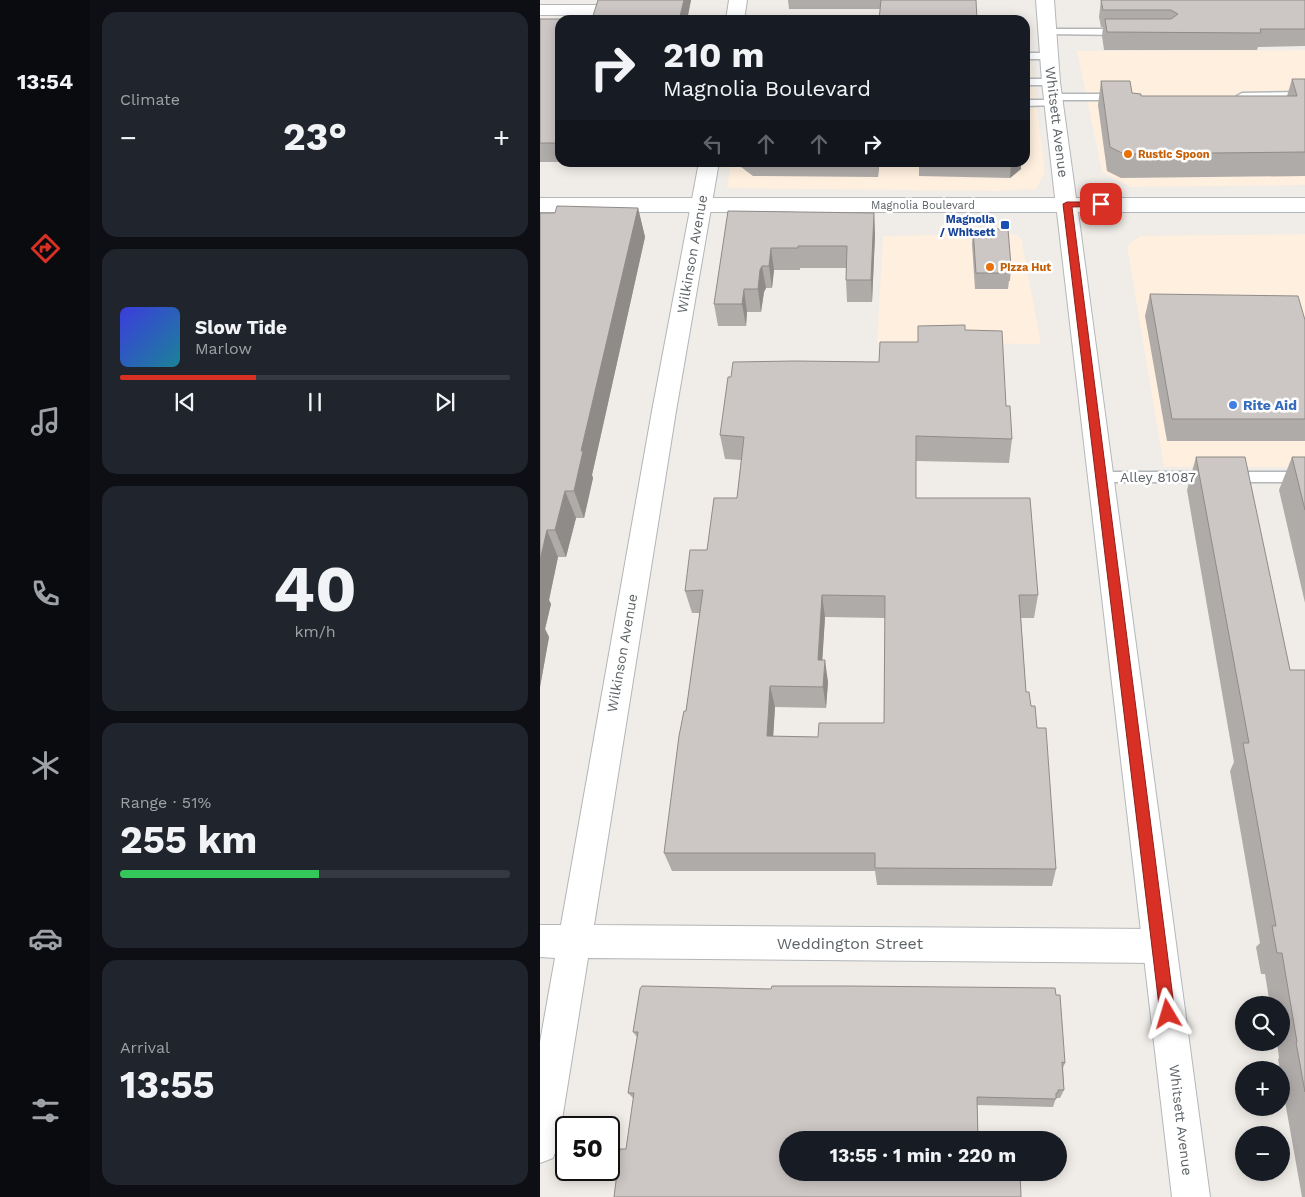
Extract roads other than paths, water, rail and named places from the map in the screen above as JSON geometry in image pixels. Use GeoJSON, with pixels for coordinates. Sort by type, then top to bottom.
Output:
{"type":"FeatureCollection","features":[{"type":"Feature","properties":{"kind":"main road"},"geometry":{"type":"LineString","coordinates":[[736,15],[738,0]]}},
{"type":"Feature","properties":{"kind":"main road","name":"Whitsett Avenue"},"geometry":{"type":"LineString","coordinates":[[1045,0],[1048,56],[1191,1197]]}},
{"type":"Feature","properties":{"kind":"main road"},"geometry":{"type":"LineString","coordinates":[[540,10],[611,10]]}},
{"type":"Feature","properties":{"kind":"main road","name":"Wilkinson Avenue"},"geometry":{"type":"LineString","coordinates":[[540,1145],[664,411],[708,167]]}},
{"type":"Feature","properties":{"kind":"main road","name":"Magnolia Boulevard"},"geometry":{"type":"LineString","coordinates":[[540,205],[1305,205]]}},
{"type":"Feature","properties":{"kind":"main road","name":"Weddington Street"},"geometry":{"type":"LineString","coordinates":[[540,941],[1159,946]]}},
{"type":"Feature","properties":{"kind":"lane"},"geometry":{"type":"LineString","coordinates":[[1048,32],[1131,32]]}},
{"type":"Feature","properties":{"kind":"lane"},"geometry":{"type":"LineString","coordinates":[[1030,56],[1048,56]]}},
{"type":"Feature","properties":{"kind":"lane"},"geometry":{"type":"LineString","coordinates":[[1030,84],[1053,94]]}},
{"type":"Feature","properties":{"kind":"lane"},"geometry":{"type":"LineString","coordinates":[[1030,101],[1053,94],[1128,97]]}},
{"type":"Feature","properties":{"kind":"lane"},"geometry":{"type":"LineString","coordinates":[[1233,96],[1305,96]]}},
{"type":"Feature","properties":{"kind":"lane","name":"Alley 81087"},"geometry":{"type":"LineString","coordinates":[[1101,477],[1305,477]]}},
{"type":"Feature","properties":{"kind":"place","name":"Rustic Spoon"},"geometry":{"type":"Point","coordinates":[1128,154]}},
{"type":"Feature","properties":{"kind":"place","name":"Magnolia / Whitsett"},"geometry":{"type":"Point","coordinates":[1005,225]}},
{"type":"Feature","properties":{"kind":"place","name":"Pizza Hut"},"geometry":{"type":"Point","coordinates":[990,267]}},
{"type":"Feature","properties":{"kind":"place","name":"Rite Aid"},"geometry":{"type":"Point","coordinates":[1233,405]}}]}
